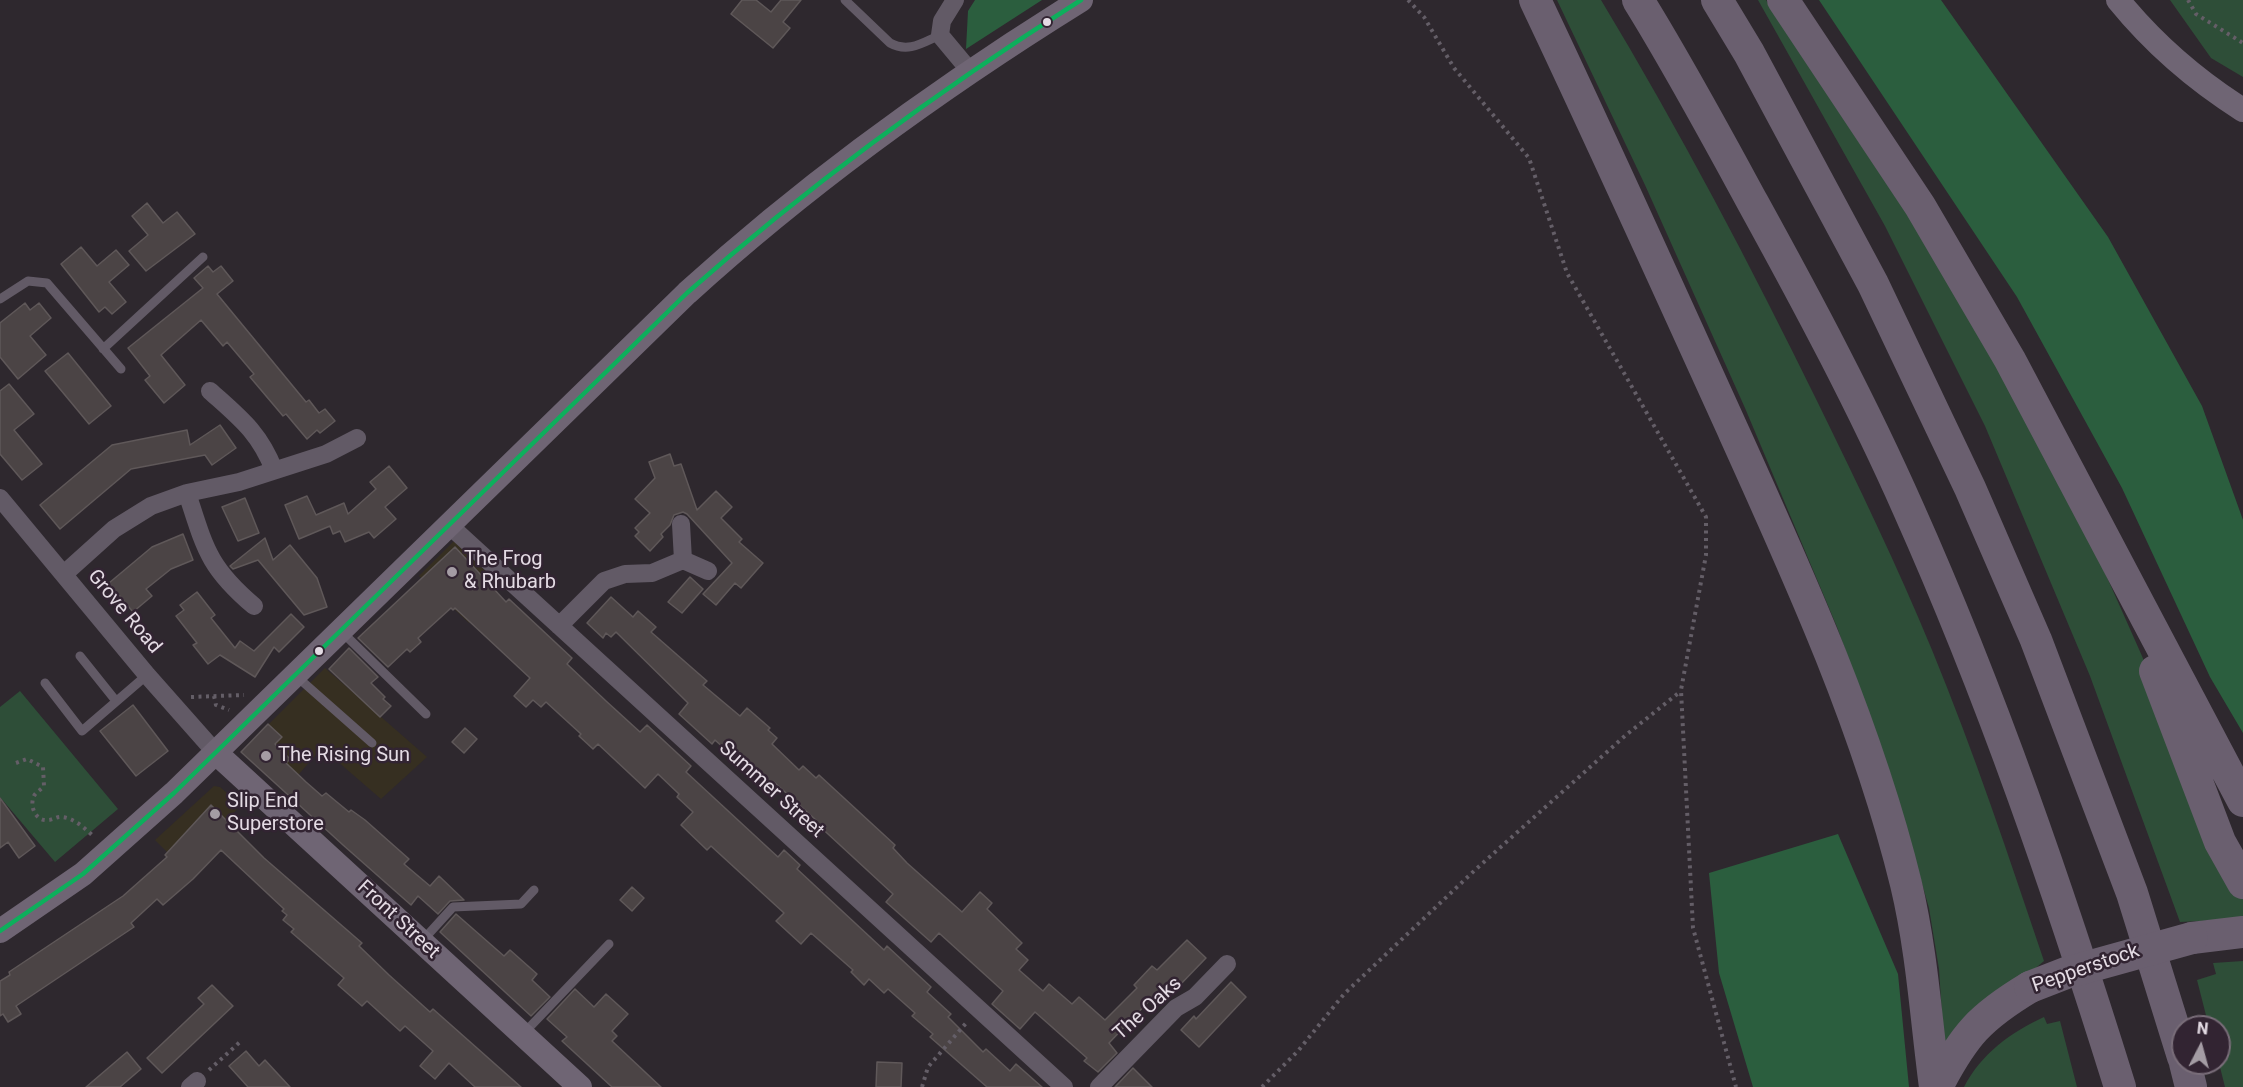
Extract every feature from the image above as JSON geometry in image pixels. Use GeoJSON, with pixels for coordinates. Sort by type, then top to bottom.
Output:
{"type":"FeatureCollection","features":[{"type":"Feature","properties":{"kind":"highway"},"geometry":{"type":"LineString","coordinates":[[1535,0],[1593,120],[1804,587],[1864,748],[1892,831],[1917,936],[1936,1087]]}},
{"type":"Feature","properties":{"kind":"highway"},"geometry":{"type":"LineString","coordinates":[[1638,0],[1669,50],[1815,316],[1908,507],[1971,659],[2031,816],[2070,927],[2120,1087]]}},
{"type":"Feature","properties":{"kind":"highway"},"geometry":{"type":"LineString","coordinates":[[1716,0],[1749,53],[1873,284],[1984,521],[2036,640],[2132,893],[2171,1018]]}},
{"type":"Feature","properties":{"kind":"highway"},"geometry":{"type":"LineString","coordinates":[[1783,0],[1920,206],[2010,360],[2243,801]]}},
{"type":"Feature","properties":{"kind":"highway"},"geometry":{"type":"LineString","coordinates":[[2109,550],[2201,798],[2220,842],[2243,883]]}},
{"type":"Feature","properties":{"kind":"highway","name":"Pepperstock"},"geometry":{"type":"LineString","coordinates":[[1936,1087],[1951,1060],[1975,1026],[2001,1005],[2030,987],[2066,973],[2192,938],[2243,933]]}},
{"type":"Feature","properties":{"kind":"main road"},"geometry":{"type":"LineString","coordinates":[[0,932],[83,874],[110,852],[216,753],[749,237],[863,146],[970,71],[1081,0]]}},
{"type":"Feature","properties":{"kind":"main road"},"geometry":{"type":"LineString","coordinates":[[2118,0],[2167,51],[2243,110]]}},
{"type":"Feature","properties":{"kind":"main road","name":"Front Street"},"geometry":{"type":"LineString","coordinates":[[216,753],[580,1087]]}},
{"type":"Feature","properties":{"kind":"street"},"geometry":{"type":"LineString","coordinates":[[955,0],[942,21],[940,35],[970,71]]}},
{"type":"Feature","properties":{"kind":"street"},"geometry":{"type":"LineString","coordinates":[[210,391],[253,430],[267,451],[274,470]]}},
{"type":"Feature","properties":{"kind":"street"},"geometry":{"type":"LineString","coordinates":[[64,574],[114,529],[151,506],[187,493],[223,487],[326,454],[357,438]]}},
{"type":"Feature","properties":{"kind":"street"},"geometry":{"type":"LineString","coordinates":[[187,493],[211,561],[236,591],[254,606]]}},
{"type":"Feature","properties":{"kind":"street","name":"Grove Road"},"geometry":{"type":"LineString","coordinates":[[0,498],[147,675],[216,753]]}},
{"type":"Feature","properties":{"kind":"street"},"geometry":{"type":"LineString","coordinates":[[681,524],[682,560]]}},
{"type":"Feature","properties":{"kind":"street","name":"Summer Street"},"geometry":{"type":"LineString","coordinates":[[449,525],[1064,1087]]}},
{"type":"Feature","properties":{"kind":"street"},"geometry":{"type":"LineString","coordinates":[[559,626],[604,581],[625,574],[652,573],[682,560],[708,571]]}},
{"type":"Feature","properties":{"kind":"street","name":"The Oaks"},"geometry":{"type":"LineString","coordinates":[[1099,1087],[1176,1008],[1195,997],[1227,963]]}},
{"type":"Feature","properties":{"kind":"lane"},"geometry":{"type":"LineString","coordinates":[[845,0],[898,48],[916,46],[940,35]]}},
{"type":"Feature","properties":{"kind":"lane"},"geometry":{"type":"LineString","coordinates":[[103,349],[203,257]]}},
{"type":"Feature","properties":{"kind":"lane"},"geometry":{"type":"LineString","coordinates":[[0,299],[28,281],[47,283],[121,369]]}},
{"type":"Feature","properties":{"kind":"lane"},"geometry":{"type":"LineString","coordinates":[[340,631],[426,714]]}},
{"type":"Feature","properties":{"kind":"lane"},"geometry":{"type":"LineString","coordinates":[[80,656],[116,701]]}},
{"type":"Feature","properties":{"kind":"lane"},"geometry":{"type":"LineString","coordinates":[[45,683],[82,731],[147,675]]}},
{"type":"Feature","properties":{"kind":"lane"},"geometry":{"type":"LineString","coordinates":[[295,675],[372,743]]}},
{"type":"Feature","properties":{"kind":"lane"},"geometry":{"type":"LineString","coordinates":[[421,941],[453,906],[521,904],[534,890]]}},
{"type":"Feature","properties":{"kind":"lane"},"geometry":{"type":"LineString","coordinates":[[523,1034],[609,944]]}},
{"type":"Feature","properties":{"kind":"path"},"geometry":{"type":"LineString","coordinates":[[1408,0],[1424,17],[1454,68],[1529,158],[1567,273],[1706,517],[1706,555],[1681,690],[1693,928],[1736,1087]]}},
{"type":"Feature","properties":{"kind":"path"},"geometry":{"type":"LineString","coordinates":[[2188,0],[2196,14],[2243,44]]}},
{"type":"Feature","properties":{"kind":"path"},"geometry":{"type":"LineString","coordinates":[[1262,1087],[1298,1051],[1344,994],[1474,871],[1626,735],[1681,690]]}},
{"type":"Feature","properties":{"kind":"path"},"geometry":{"type":"LineString","coordinates":[[182,697],[249,694]]}},
{"type":"Feature","properties":{"kind":"path"},"geometry":{"type":"LineString","coordinates":[[237,701],[238,695]]}},
{"type":"Feature","properties":{"kind":"path"},"geometry":{"type":"LineString","coordinates":[[214,696],[216,705],[229,710],[235,706]]}},
{"type":"Feature","properties":{"kind":"path"},"geometry":{"type":"LineString","coordinates":[[16,763],[27,759],[43,767],[44,786],[33,797],[34,813],[38,817],[50,820],[60,816],[82,826],[110,852]]}},
{"type":"Feature","properties":{"kind":"path"},"geometry":{"type":"LineString","coordinates":[[922,1087],[932,1061],[978,1009]]}},
{"type":"Feature","properties":{"kind":"path"},"geometry":{"type":"LineString","coordinates":[[193,1084],[240,1042]]}},
{"type":"Feature","properties":{"kind":"shaded area"},"geometry":{"type":"Polygon","coordinates":[[[454,541],[501,586],[469,623],[419,576],[454,541]]]}},
{"type":"Feature","properties":{"kind":"shaded area"},"geometry":{"type":"Polygon","coordinates":[[[325,668],[427,757],[381,799],[322,748],[284,791],[241,752],[325,668]]]}},
{"type":"Feature","properties":{"kind":"shaded area"},"geometry":{"type":"Polygon","coordinates":[[[214,786],[220,787],[241,805],[183,868],[155,840],[214,786]]]}},
{"type":"Feature","properties":{"kind":"green space"},"geometry":{"type":"Polygon","coordinates":[[[975,0],[1042,0],[966,49],[968,11],[975,0]]]}},
{"type":"Feature","properties":{"kind":"green space"},"geometry":{"type":"Polygon","coordinates":[[[1557,0],[1601,0],[1687,149],[1767,301],[1863,495],[1919,619],[1962,727],[2044,961],[1944,1045],[1939,969],[1929,908],[1891,776],[1837,627],[1745,408],[1645,185],[1557,0]]]}},
{"type":"Feature","properties":{"kind":"green space"},"geometry":{"type":"Polygon","coordinates":[[[1758,0],[1766,0],[1934,250],[2090,539],[2142,656],[2208,831],[2243,896],[2243,919],[2180,922],[2090,676],[1985,426],[1885,226],[1758,0]]]}},
{"type":"Feature","properties":{"kind":"green space"},"geometry":{"type":"Polygon","coordinates":[[[1819,0],[1941,0],[2108,237],[2202,406],[2243,520],[2243,733],[2210,677],[2122,488],[2017,297],[1819,0]]]}},
{"type":"Feature","properties":{"kind":"green space"},"geometry":{"type":"Polygon","coordinates":[[[2170,0],[2243,0],[2243,77],[2211,58],[2170,0]]]}},
{"type":"Feature","properties":{"kind":"green space"},"geometry":{"type":"Polygon","coordinates":[[[20,691],[118,809],[55,862],[0,797],[0,707],[20,691]]]}},
{"type":"Feature","properties":{"kind":"green space"},"geometry":{"type":"Polygon","coordinates":[[[1838,834],[1898,974],[1909,1087],[1753,1087],[1719,973],[1709,873],[1838,834]]]}},
{"type":"Feature","properties":{"kind":"green space"},"geometry":{"type":"Polygon","coordinates":[[[2243,961],[2243,1087],[2225,1087],[2222,1075],[2231,1075],[2231,1015],[2206,1015],[2197,980],[2216,974],[2213,963],[2243,961]]]}},
{"type":"Feature","properties":{"kind":"green space"},"geometry":{"type":"Polygon","coordinates":[[[2044,1017],[2047,1024],[2060,1021],[2077,1087],[1964,1087],[1979,1064],[1998,1045],[2044,1017]]]}},
{"type":"Feature","properties":{"kind":"building"},"geometry":{"type":"Polygon","coordinates":[[[742,0],[756,0],[771,12],[781,0],[801,0],[783,22],[790,28],[773,48],[731,14],[742,0]]]}},
{"type":"Feature","properties":{"kind":"building"},"geometry":{"type":"Polygon","coordinates":[[[147,203],[163,223],[177,212],[195,234],[146,271],[129,251],[148,235],[132,216],[147,203]]]}},
{"type":"Feature","properties":{"kind":"building"},"geometry":{"type":"Polygon","coordinates":[[[81,247],[97,266],[116,250],[129,265],[109,282],[126,302],[112,314],[105,307],[99,312],[61,264],[81,247]]]}},
{"type":"Feature","properties":{"kind":"building"},"geometry":{"type":"Polygon","coordinates":[[[208,266],[213,272],[221,266],[233,281],[217,294],[306,402],[309,400],[319,413],[325,409],[335,421],[320,433],[317,430],[307,439],[286,414],[283,416],[250,377],[254,374],[227,342],[223,346],[201,320],[161,355],[185,385],[164,403],[145,380],[150,376],[128,348],[203,288],[194,278],[208,266]]]}},
{"type":"Feature","properties":{"kind":"building"},"geometry":{"type":"Polygon","coordinates":[[[25,303],[30,310],[39,303],[51,318],[30,336],[46,355],[18,379],[0,357],[0,323],[25,303]]]}},
{"type":"Feature","properties":{"kind":"building"},"geometry":{"type":"Polygon","coordinates":[[[68,353],[111,406],[89,424],[45,371],[68,353]]]}},
{"type":"Feature","properties":{"kind":"building"},"geometry":{"type":"Polygon","coordinates":[[[9,384],[34,414],[14,430],[42,464],[22,480],[0,454],[0,391],[9,384]]]}},
{"type":"Feature","properties":{"kind":"building"},"geometry":{"type":"Polygon","coordinates":[[[220,425],[236,448],[212,465],[205,455],[131,469],[60,529],[40,505],[112,445],[187,430],[190,445],[220,425]]]}},
{"type":"Feature","properties":{"kind":"building"},"geometry":{"type":"Polygon","coordinates":[[[670,454],[674,466],[681,464],[697,510],[716,491],[732,507],[721,518],[742,539],[739,542],[763,563],[741,588],[735,583],[716,605],[703,594],[732,563],[687,514],[683,512],[674,515],[670,525],[661,534],[663,537],[650,551],[635,536],[639,532],[635,528],[650,513],[635,499],[655,478],[649,462],[670,454]]]}},
{"type":"Feature","properties":{"kind":"building"},"geometry":{"type":"Polygon","coordinates":[[[389,466],[407,488],[385,507],[396,519],[374,538],[369,532],[345,542],[340,531],[333,534],[330,526],[299,539],[285,505],[307,496],[316,515],[344,503],[348,514],[376,489],[370,482],[389,466]]]}},
{"type":"Feature","properties":{"kind":"building"},"geometry":{"type":"Polygon","coordinates":[[[245,498],[259,533],[238,541],[222,507],[245,498]]]}},
{"type":"Feature","properties":{"kind":"building"},"geometry":{"type":"Polygon","coordinates":[[[183,534],[193,560],[171,569],[146,589],[152,596],[133,612],[109,583],[152,547],[183,534]]]}},
{"type":"Feature","properties":{"kind":"building"},"geometry":{"type":"Polygon","coordinates":[[[265,538],[273,560],[290,545],[317,578],[327,607],[304,615],[258,560],[233,569],[230,566],[265,538]]]}},
{"type":"Feature","properties":{"kind":"building"},"geometry":{"type":"Polygon","coordinates":[[[455,547],[506,602],[509,599],[572,658],[567,664],[606,701],[640,732],[647,725],[691,766],[686,772],[766,846],[778,857],[784,850],[800,865],[797,869],[884,950],[887,946],[931,987],[927,992],[951,1014],[948,1017],[983,1052],[986,1049],[1010,1071],[1016,1064],[1042,1087],[987,1087],[930,1037],[933,1034],[912,1016],[915,1013],[888,989],[884,993],[869,979],[864,985],[851,972],[853,970],[811,933],[801,944],[776,921],[784,913],[711,846],[707,850],[681,825],[693,812],[677,797],[679,794],[658,774],[645,788],[598,744],[593,749],[579,736],[581,734],[546,702],[541,707],[533,700],[526,707],[514,696],[530,678],[455,608],[453,610],[451,608],[418,638],[421,642],[410,652],[407,649],[388,667],[358,638],[455,547]]]}},
{"type":"Feature","properties":{"kind":"building"},"geometry":{"type":"Polygon","coordinates":[[[690,577],[703,589],[682,613],[668,602],[690,577]]]}},
{"type":"Feature","properties":{"kind":"building"},"geometry":{"type":"Polygon","coordinates":[[[197,592],[215,615],[211,618],[235,648],[240,641],[254,651],[291,614],[304,627],[279,652],[274,647],[255,677],[220,655],[208,664],[193,645],[197,643],[176,616],[184,610],[180,605],[197,592]]]}},
{"type":"Feature","properties":{"kind":"building"},"geometry":{"type":"Polygon","coordinates":[[[611,597],[633,617],[638,611],[656,627],[651,632],[707,681],[703,685],[740,716],[747,708],[770,728],[768,730],[777,738],[772,744],[799,770],[803,766],[816,778],[819,775],[895,845],[893,848],[907,863],[962,912],[980,892],[992,903],[987,909],[1022,943],[1016,949],[1028,960],[1019,970],[1043,991],[1049,984],[1072,1004],[1079,997],[1105,1020],[1137,988],[1134,985],[1152,966],[1157,970],[1187,940],[1206,958],[1177,988],[1172,984],[1153,1003],[1150,1000],[1109,1043],[1117,1053],[1098,1072],[1084,1061],[1087,1058],[1035,1012],[1020,1029],[992,1004],[1003,991],[939,933],[931,942],[886,902],[893,894],[774,782],[769,789],[715,740],[712,744],[679,714],[688,703],[616,632],[611,637],[606,633],[603,638],[587,623],[611,597]]]}},
{"type":"Feature","properties":{"kind":"building"},"geometry":{"type":"Polygon","coordinates":[[[349,648],[378,677],[371,683],[391,706],[380,717],[329,669],[349,648]]]}},
{"type":"Feature","properties":{"kind":"building"},"geometry":{"type":"Polygon","coordinates":[[[133,705],[168,751],[136,776],[100,731],[133,705]]]}},
{"type":"Feature","properties":{"kind":"building"},"geometry":{"type":"Polygon","coordinates":[[[268,724],[282,737],[275,744],[290,759],[286,763],[306,782],[322,796],[326,793],[349,812],[351,810],[365,820],[409,859],[404,864],[430,886],[439,876],[464,900],[450,901],[438,914],[418,896],[411,905],[343,845],[241,752],[268,724]]]}},
{"type":"Feature","properties":{"kind":"building"},"geometry":{"type":"Polygon","coordinates":[[[465,728],[477,739],[464,753],[452,742],[465,728]]]}},
{"type":"Feature","properties":{"kind":"building"},"geometry":{"type":"Polygon","coordinates":[[[0,798],[35,846],[19,858],[8,842],[0,848],[0,798]]]}},
{"type":"Feature","properties":{"kind":"building"},"geometry":{"type":"Polygon","coordinates":[[[211,805],[264,858],[362,943],[359,946],[389,975],[430,1012],[433,1009],[521,1087],[475,1087],[449,1063],[435,1079],[420,1066],[433,1051],[405,1026],[400,1031],[367,1001],[362,1006],[338,985],[344,978],[291,932],[294,929],[283,920],[287,915],[282,911],[284,909],[221,850],[163,905],[157,899],[131,923],[134,927],[16,1006],[21,1014],[8,1022],[3,1014],[0,1016],[0,981],[10,975],[9,972],[123,896],[167,857],[165,855],[211,805]]]}},
{"type":"Feature","properties":{"kind":"building"},"geometry":{"type":"Polygon","coordinates":[[[632,887],[644,898],[632,911],[620,900],[632,887]]]}},
{"type":"Feature","properties":{"kind":"building"},"geometry":{"type":"Polygon","coordinates":[[[456,914],[504,956],[510,950],[537,974],[532,980],[550,997],[531,1016],[440,932],[456,914]]]}},
{"type":"Feature","properties":{"kind":"building"},"geometry":{"type":"Polygon","coordinates":[[[1231,982],[1246,997],[1199,1047],[1181,1030],[1194,1016],[1196,1019],[1231,982]]]}},
{"type":"Feature","properties":{"kind":"building"},"geometry":{"type":"Polygon","coordinates":[[[212,985],[233,1006],[162,1073],[147,1058],[204,1004],[198,998],[212,985]]]}},
{"type":"Feature","properties":{"kind":"building"},"geometry":{"type":"Polygon","coordinates":[[[575,989],[594,1007],[606,994],[628,1014],[612,1031],[617,1036],[612,1041],[661,1087],[612,1087],[562,1041],[567,1037],[547,1019],[575,989]]]}},
{"type":"Feature","properties":{"kind":"building"},"geometry":{"type":"Polygon","coordinates":[[[246,1051],[259,1066],[265,1060],[290,1087],[248,1087],[229,1066],[246,1051]]]}},
{"type":"Feature","properties":{"kind":"building"},"geometry":{"type":"Polygon","coordinates":[[[127,1052],[141,1069],[120,1087],[86,1087],[127,1052]]]}},
{"type":"Feature","properties":{"kind":"building"},"geometry":{"type":"Polygon","coordinates":[[[877,1062],[902,1063],[901,1087],[876,1087],[877,1062]]]}},
{"type":"Feature","properties":{"kind":"building"},"geometry":{"type":"Polygon","coordinates":[[[1133,1068],[1152,1087],[1115,1087],[1133,1068]]]}},
{"type":"Feature","properties":{"kind":"transit line"},"geometry":{"type":"LineString","coordinates":[[0,931],[83,874],[174,793],[687,293],[781,214],[878,139],[1029,33],[1081,0]]}},
{"type":"Feature","properties":{"kind":"place","name":"The Frog & Rhubarb"},"geometry":{"type":"Point","coordinates":[452,572]}},
{"type":"Feature","properties":{"kind":"place","name":"The Rising Sun"},"geometry":{"type":"Point","coordinates":[266,756]}},
{"type":"Feature","properties":{"kind":"place","name":"Slip End Superstore"},"geometry":{"type":"Point","coordinates":[215,814]}}]}
